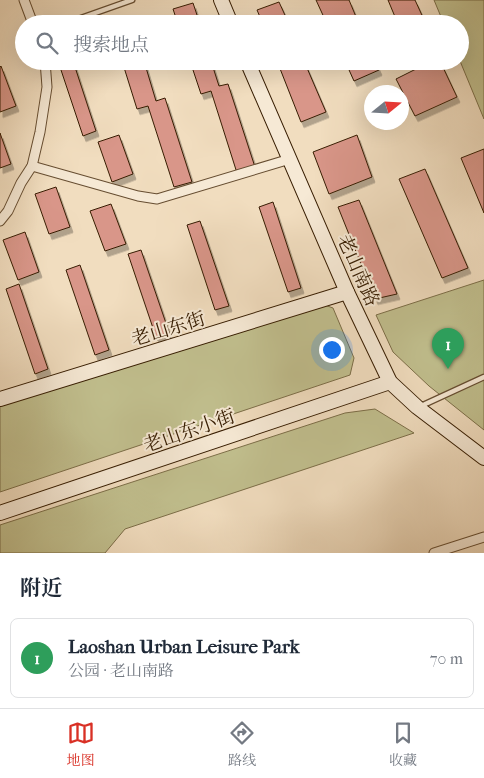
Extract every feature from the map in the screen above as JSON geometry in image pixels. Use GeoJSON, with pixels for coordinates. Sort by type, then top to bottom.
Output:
{"type":"FeatureCollection","features":[{"type":"Feature","properties":{"kind":"street"},"geometry":{"type":"LineString","coordinates":[[24,0],[30,15]]}},
{"type":"Feature","properties":{"kind":"street"},"geometry":{"type":"LineString","coordinates":[[221,0],[227,15]]}},
{"type":"Feature","properties":{"kind":"street"},"geometry":{"type":"LineString","coordinates":[[0,221],[8,211],[21,183],[32,166],[40,132],[47,87],[46,70]]}},
{"type":"Feature","properties":{"kind":"street","name":"老山南路"},"geometry":{"type":"LineString","coordinates":[[251,70],[347,292],[390,382],[417,407],[484,458]]}},
{"type":"Feature","properties":{"kind":"street"},"geometry":{"type":"LineString","coordinates":[[32,166],[138,196],[157,199],[290,159]]}},
{"type":"Feature","properties":{"kind":"street","name":"老山东街"},"geometry":{"type":"LineString","coordinates":[[0,399],[347,292]]}},
{"type":"Feature","properties":{"kind":"street","name":"老山东小街"},"geometry":{"type":"LineString","coordinates":[[0,513],[390,382]]}},
{"type":"Feature","properties":{"kind":"street"},"geometry":{"type":"LineString","coordinates":[[434,553],[484,537]]}},
{"type":"Feature","properties":{"kind":"lane"},"geometry":{"type":"LineString","coordinates":[[90,15],[132,0]]}},
{"type":"Feature","properties":{"kind":"lane"},"geometry":{"type":"LineString","coordinates":[[417,407],[484,377]]}},
{"type":"Feature","properties":{"kind":"shaded area"},"geometry":{"type":"Polygon","coordinates":[[[434,0],[484,0],[484,119],[464,70],[469,70],[469,15],[440,15],[434,0]]]}},
{"type":"Feature","properties":{"kind":"shaded area"},"geometry":{"type":"Polygon","coordinates":[[[484,280],[484,430],[429,386],[393,352],[376,315],[484,280]]]}},
{"type":"Feature","properties":{"kind":"shaded area"},"geometry":{"type":"Polygon","coordinates":[[[322,304],[333,308],[354,358],[350,375],[0,492],[0,405],[322,304]]]}},
{"type":"Feature","properties":{"kind":"shaded area"},"geometry":{"type":"Polygon","coordinates":[[[375,409],[414,433],[125,529],[105,553],[0,553],[0,525],[345,413],[375,409]]]}},
{"type":"Feature","properties":{"kind":"building"},"geometry":{"type":"Polygon","coordinates":[[[316,0],[349,0],[355,15],[323,15],[316,0]]]}},
{"type":"Feature","properties":{"kind":"building"},"geometry":{"type":"Polygon","coordinates":[[[388,0],[415,0],[422,15],[394,15],[388,0]]]}},
{"type":"Feature","properties":{"kind":"building"},"geometry":{"type":"Polygon","coordinates":[[[279,2],[285,15],[259,15],[257,10],[279,2]]]}},
{"type":"Feature","properties":{"kind":"building"},"geometry":{"type":"Polygon","coordinates":[[[193,3],[197,15],[175,15],[173,9],[193,3]]]}},
{"type":"Feature","properties":{"kind":"building"},"geometry":{"type":"Polygon","coordinates":[[[0,67],[16,106],[0,112],[0,67]]]}},
{"type":"Feature","properties":{"kind":"building"},"geometry":{"type":"Polygon","coordinates":[[[61,70],[76,70],[96,131],[83,136],[61,70]]]}},
{"type":"Feature","properties":{"kind":"building"},"geometry":{"type":"Polygon","coordinates":[[[125,70],[147,70],[156,101],[165,98],[192,182],[174,187],[148,106],[137,109],[125,70]]]}},
{"type":"Feature","properties":{"kind":"building"},"geometry":{"type":"Polygon","coordinates":[[[193,70],[214,70],[219,86],[228,84],[255,167],[237,173],[211,91],[201,94],[193,70]]]}},
{"type":"Feature","properties":{"kind":"building"},"geometry":{"type":"Polygon","coordinates":[[[281,70],[308,70],[326,112],[301,122],[281,70]]]}},
{"type":"Feature","properties":{"kind":"building"},"geometry":{"type":"Polygon","coordinates":[[[349,70],[379,70],[354,81],[349,70]]]}},
{"type":"Feature","properties":{"kind":"building"},"geometry":{"type":"Polygon","coordinates":[[[414,70],[444,70],[457,97],[415,116],[409,104],[409,85],[399,85],[396,79],[414,70]]]}},
{"type":"Feature","properties":{"kind":"building"},"geometry":{"type":"Polygon","coordinates":[[[0,133],[11,164],[0,168],[0,133]]]}},
{"type":"Feature","properties":{"kind":"building"},"geometry":{"type":"Polygon","coordinates":[[[119,135],[133,174],[112,182],[98,142],[119,135]]]}},
{"type":"Feature","properties":{"kind":"building"},"geometry":{"type":"Polygon","coordinates":[[[357,135],[372,177],[329,194],[313,152],[357,135]]]}},
{"type":"Feature","properties":{"kind":"building"},"geometry":{"type":"Polygon","coordinates":[[[484,149],[484,213],[461,158],[484,149]]]}},
{"type":"Feature","properties":{"kind":"building"},"geometry":{"type":"Polygon","coordinates":[[[425,169],[468,268],[442,278],[399,179],[425,169]]]}},
{"type":"Feature","properties":{"kind":"building"},"geometry":{"type":"Polygon","coordinates":[[[56,187],[70,227],[49,234],[35,194],[56,187]]]}},
{"type":"Feature","properties":{"kind":"building"},"geometry":{"type":"Polygon","coordinates":[[[359,200],[397,294],[375,299],[338,207],[359,200]]]}},
{"type":"Feature","properties":{"kind":"building"},"geometry":{"type":"Polygon","coordinates":[[[273,202],[301,288],[288,292],[259,207],[273,202]]]}},
{"type":"Feature","properties":{"kind":"building"},"geometry":{"type":"Polygon","coordinates":[[[111,204],[126,244],[105,251],[90,211],[111,204]]]}},
{"type":"Feature","properties":{"kind":"building"},"geometry":{"type":"Polygon","coordinates":[[[200,221],[229,306],[215,310],[187,225],[200,221]]]}},
{"type":"Feature","properties":{"kind":"building"},"geometry":{"type":"Polygon","coordinates":[[[25,232],[39,272],[18,280],[3,240],[25,232]]]}},
{"type":"Feature","properties":{"kind":"building"},"geometry":{"type":"Polygon","coordinates":[[[141,250],[170,335],[157,340],[128,254],[141,250]]]}},
{"type":"Feature","properties":{"kind":"building"},"geometry":{"type":"Polygon","coordinates":[[[80,265],[109,350],[95,355],[66,270],[80,265]]]}},
{"type":"Feature","properties":{"kind":"building"},"geometry":{"type":"Polygon","coordinates":[[[19,284],[48,369],[35,374],[6,289],[19,284]]]}},
{"type":"Feature","properties":{"kind":"place","name":"Laoshan Urban Leisure Park"},"geometry":{"type":"Point","coordinates":[448,369]}}]}
